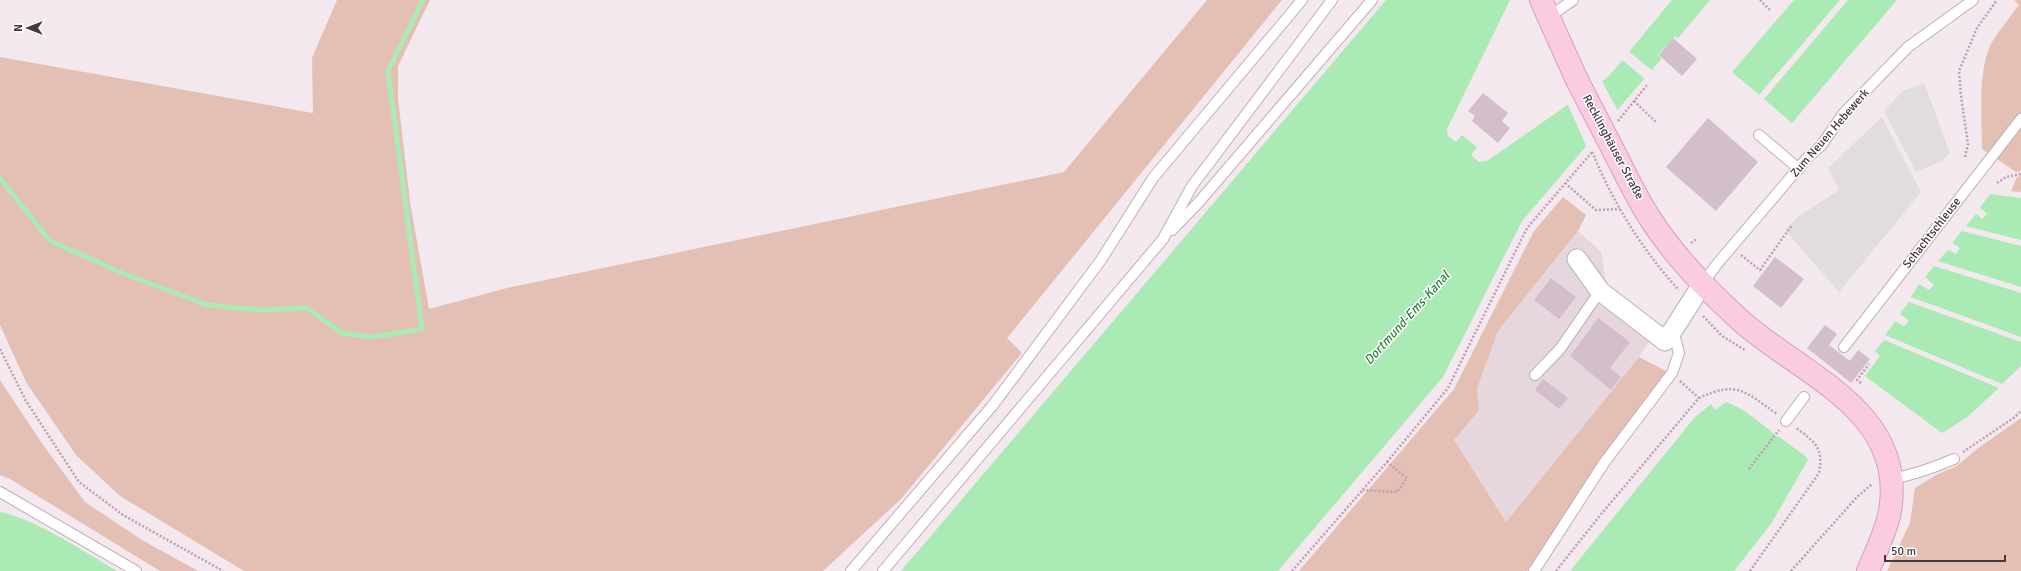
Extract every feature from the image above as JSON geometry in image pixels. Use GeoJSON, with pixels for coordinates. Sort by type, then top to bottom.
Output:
{"type":"FeatureCollection","features":[{"type":"Feature","properties":{"kind":"main road","name":"Recklinghäuser Straße"},"geometry":{"type":"LineString","coordinates":[[1545,8],[1576,78],[1609,142],[1650,219],[1676,255],[1742,322],[1847,400],[1868,421],[1883,449],[1882,484],[1890,511],[1887,525],[1868,571]]}},
{"type":"Feature","properties":{"kind":"street"},"geometry":{"type":"LineString","coordinates":[[1577,260],[1600,292],[1665,340],[1703,283]]}},
{"type":"Feature","properties":{"kind":"lane"},"geometry":{"type":"LineString","coordinates":[[851,571],[993,405],[1101,260],[1153,178],[1302,0]]}},
{"type":"Feature","properties":{"kind":"lane"},"geometry":{"type":"LineString","coordinates":[[1164,239],[1192,186],[1332,0]]}},
{"type":"Feature","properties":{"kind":"lane"},"geometry":{"type":"LineString","coordinates":[[883,571],[1164,239],[1199,202],[1372,0]]}},
{"type":"Feature","properties":{"kind":"lane"},"geometry":{"type":"LineString","coordinates":[[1545,8],[1573,0]]}},
{"type":"Feature","properties":{"kind":"lane","name":"Zum Neuen Hebewerk"},"geometry":{"type":"LineString","coordinates":[[1703,283],[1730,248],[1808,157],[1821,146],[1843,114],[1908,48],[1973,0]]}},
{"type":"Feature","properties":{"kind":"lane","name":"Schachtschleuse"},"geometry":{"type":"LineString","coordinates":[[1844,347],[2021,119]]}},
{"type":"Feature","properties":{"kind":"lane"},"geometry":{"type":"LineString","coordinates":[[1759,135],[1799,169]]}},
{"type":"Feature","properties":{"kind":"lane"},"geometry":{"type":"LineString","coordinates":[[1535,375],[1560,349],[1600,292]]}},
{"type":"Feature","properties":{"kind":"lane"},"geometry":{"type":"LineString","coordinates":[[1534,571],[1604,463],[1672,373],[1679,353],[1673,330]]}},
{"type":"Feature","properties":{"kind":"lane"},"geometry":{"type":"LineString","coordinates":[[1786,421],[1804,397]]}},
{"type":"Feature","properties":{"kind":"lane"},"geometry":{"type":"LineString","coordinates":[[1882,484],[1912,476],[1954,459]]}},
{"type":"Feature","properties":{"kind":"lane"},"geometry":{"type":"LineString","coordinates":[[0,492],[136,571]]}},
{"type":"Feature","properties":{"kind":"path"},"geometry":{"type":"LineString","coordinates":[[1760,0],[1771,11]]}},
{"type":"Feature","properties":{"kind":"path"},"geometry":{"type":"LineString","coordinates":[[1965,157],[1968,144],[1959,71],[1977,28],[1997,0]]}},
{"type":"Feature","properties":{"kind":"path"},"geometry":{"type":"LineString","coordinates":[[1634,101],[1656,122]]}},
{"type":"Feature","properties":{"kind":"path"},"geometry":{"type":"LineString","coordinates":[[1998,183],[2006,177],[2021,174]]}},
{"type":"Feature","properties":{"kind":"path"},"geometry":{"type":"LineString","coordinates":[[1292,571],[1387,462],[1448,388],[1528,228],[1565,183],[1596,210],[1620,209]]}},
{"type":"Feature","properties":{"kind":"path"},"geometry":{"type":"LineString","coordinates":[[1730,248],[1760,270],[1792,225]]}},
{"type":"Feature","properties":{"kind":"path"},"geometry":{"type":"LineString","coordinates":[[0,349],[26,400],[80,482],[123,515],[223,571]]}},
{"type":"Feature","properties":{"kind":"path"},"geometry":{"type":"LineString","coordinates":[[1861,383],[1857,380],[1869,364]]}},
{"type":"Feature","properties":{"kind":"path"},"geometry":{"type":"LineString","coordinates":[[1672,373],[1699,398]]}},
{"type":"Feature","properties":{"kind":"path"},"geometry":{"type":"LineString","coordinates":[[1556,571],[1602,513],[1699,398],[1716,390],[1730,388],[1745,392],[1813,441],[1822,458],[1819,473],[1750,571]]}},
{"type":"Feature","properties":{"kind":"path"},"geometry":{"type":"LineString","coordinates":[[1954,459],[2015,417],[2021,411]]}},
{"type":"Feature","properties":{"kind":"path"},"geometry":{"type":"LineString","coordinates":[[1748,469],[1773,438]]}},
{"type":"Feature","properties":{"kind":"path"},"geometry":{"type":"LineString","coordinates":[[1362,490],[1397,492],[1407,478],[1387,462]]}},
{"type":"Feature","properties":{"kind":"path"},"geometry":{"type":"LineString","coordinates":[[1791,571],[1857,497],[1874,483],[1882,484]]}},
{"type":"Feature","properties":{"kind":"shaded area"},"geometry":{"type":"Polygon","coordinates":[[[337,0],[430,0],[398,66],[398,98],[410,202],[429,309],[507,288],[1064,172],[1207,0],[1282,0],[1007,338],[1022,353],[901,499],[823,571],[244,571],[120,496],[76,455],[26,382],[0,325],[0,57],[313,113],[312,58],[337,0]]]}},
{"type":"Feature","properties":{"kind":"shaded area"},"geometry":{"type":"Polygon","coordinates":[[[2014,0],[2021,0],[2021,171],[2016,172],[1982,149],[1981,109],[1982,80],[1987,53],[1995,37],[2019,5],[2014,0]]]}},
{"type":"Feature","properties":{"kind":"shaded area"},"geometry":{"type":"Polygon","coordinates":[[[1924,83],[1950,153],[1942,161],[1916,172],[1884,111],[1903,91],[1924,83]]]}},
{"type":"Feature","properties":{"kind":"shaded area"},"geometry":{"type":"Polygon","coordinates":[[[1882,117],[1921,192],[1839,292],[1785,230],[1798,217],[1839,190],[1828,168],[1882,117]]]}},
{"type":"Feature","properties":{"kind":"shaded area"},"geometry":{"type":"Polygon","coordinates":[[[2021,176],[2021,192],[2011,191],[2017,177],[2021,176]]]}},
{"type":"Feature","properties":{"kind":"shaded area"},"geometry":{"type":"Polygon","coordinates":[[[1563,197],[1586,215],[1578,231],[1498,331],[1477,389],[1479,410],[1454,440],[1506,522],[1639,357],[1668,372],[1584,486],[1527,571],[1299,571],[1454,389],[1534,231],[1563,197]]]}},
{"type":"Feature","properties":{"kind":"shaded area"},"geometry":{"type":"Polygon","coordinates":[[[1578,231],[1601,252],[1606,284],[1659,326],[1639,357],[1506,522],[1453,440],[1478,410],[1477,389],[1498,331],[1578,231]]]}},
{"type":"Feature","properties":{"kind":"shaded area"},"geometry":{"type":"Polygon","coordinates":[[[0,380],[43,445],[85,502],[142,540],[198,571],[160,571],[10,479],[0,475],[0,380]]]}},
{"type":"Feature","properties":{"kind":"shaded area"},"geometry":{"type":"Polygon","coordinates":[[[2021,418],[2021,571],[1887,571],[1910,523],[1915,488],[1938,474],[1957,466],[1978,448],[2021,418]]]}},
{"type":"Feature","properties":{"kind":"water","name":"Dortmund-Ems-Kanal"},"geometry":{"type":"Polygon","coordinates":[[[1386,0],[1510,0],[1447,129],[1448,136],[1456,142],[1462,135],[1477,147],[1471,155],[1479,162],[1487,161],[1609,76],[1672,0],[1710,0],[1678,38],[1675,36],[1658,55],[1662,58],[1522,221],[1443,377],[1278,571],[901,571],[1386,0]]]}},
{"type":"Feature","properties":{"kind":"water"},"geometry":{"type":"Polygon","coordinates":[[[1794,0],[1840,0],[1759,95],[1732,72],[1794,0]]]}},
{"type":"Feature","properties":{"kind":"water"},"geometry":{"type":"Polygon","coordinates":[[[1848,0],[1897,0],[1792,123],[1764,99],[1848,0]]]}},
{"type":"Feature","properties":{"kind":"water"},"geometry":{"type":"Polygon","coordinates":[[[1990,194],[2021,198],[2021,240],[1966,226],[1976,214],[1982,219],[1987,214],[1980,208],[1990,194]]]}},
{"type":"Feature","properties":{"kind":"water"},"geometry":{"type":"Polygon","coordinates":[[[1962,231],[2021,246],[2021,287],[1938,261],[1948,250],[1956,254],[1960,248],[1952,243],[1962,231]]]}},
{"type":"Feature","properties":{"kind":"water"},"geometry":{"type":"Polygon","coordinates":[[[1934,266],[2021,293],[2021,337],[1911,297],[1919,284],[1929,290],[1934,285],[1925,277],[1934,266]]]}},
{"type":"Feature","properties":{"kind":"water"},"geometry":{"type":"Polygon","coordinates":[[[1909,302],[2021,342],[2021,366],[2002,384],[1885,335],[1895,321],[1904,326],[1909,321],[1900,314],[1909,302]]]}},
{"type":"Feature","properties":{"kind":"water"},"geometry":{"type":"Polygon","coordinates":[[[1884,340],[1999,388],[1966,418],[1942,433],[1865,376],[1880,356],[1875,351],[1884,340]]]}},
{"type":"Feature","properties":{"kind":"water"},"geometry":{"type":"Polygon","coordinates":[[[1726,402],[1753,417],[1777,437],[1778,436],[1805,456],[1808,460],[1771,524],[1734,571],[1570,571],[1695,417],[1711,404],[1715,410],[1726,402]]]}},
{"type":"Feature","properties":{"kind":"water"},"geometry":{"type":"Polygon","coordinates":[[[0,512],[14,516],[44,529],[117,571],[0,571],[0,512]]]}},
{"type":"Feature","properties":{"kind":"pier"},"geometry":{"type":"Polygon","coordinates":[[[1627,50],[1653,71],[1646,80],[1620,58],[1627,50]]]}},
{"type":"Feature","properties":{"kind":"pier"},"geometry":{"type":"Polygon","coordinates":[[[1601,79],[1618,111],[1587,148],[1567,103],[1601,79]]]}},
{"type":"Feature","properties":{"kind":"building"},"geometry":{"type":"Polygon","coordinates":[[[1673,38],[1697,59],[1682,76],[1659,55],[1673,38]]]}},
{"type":"Feature","properties":{"kind":"building"},"geometry":{"type":"Polygon","coordinates":[[[1483,93],[1508,113],[1502,121],[1510,128],[1498,143],[1472,121],[1475,116],[1468,111],[1483,93]]]}},
{"type":"Feature","properties":{"kind":"building"},"geometry":{"type":"Polygon","coordinates":[[[1708,118],[1758,162],[1716,211],[1666,167],[1708,118]]]}},
{"type":"Feature","properties":{"kind":"building"},"geometry":{"type":"Polygon","coordinates":[[[1775,257],[1804,279],[1781,308],[1753,286],[1775,257]]]}},
{"type":"Feature","properties":{"kind":"building"},"geometry":{"type":"Polygon","coordinates":[[[1551,278],[1576,297],[1559,319],[1534,300],[1551,278]]]}},
{"type":"Feature","properties":{"kind":"building"},"geometry":{"type":"Polygon","coordinates":[[[1598,318],[1630,342],[1610,368],[1621,377],[1611,390],[1570,356],[1598,318]]]}},
{"type":"Feature","properties":{"kind":"building"},"geometry":{"type":"Polygon","coordinates":[[[1825,325],[1837,334],[1829,345],[1850,361],[1858,350],[1870,359],[1851,383],[1807,348],[1825,325]]]}},
{"type":"Feature","properties":{"kind":"building"},"geometry":{"type":"Polygon","coordinates":[[[1543,379],[1568,398],[1559,409],[1535,390],[1543,379]]]}},
{"type":"Feature","properties":{"kind":"waterway"},"geometry":{"type":"LineString","coordinates":[[0,178],[49,240],[122,273],[207,305],[262,310],[307,308],[342,333],[372,337],[422,329],[388,71],[423,0]]}}]}
